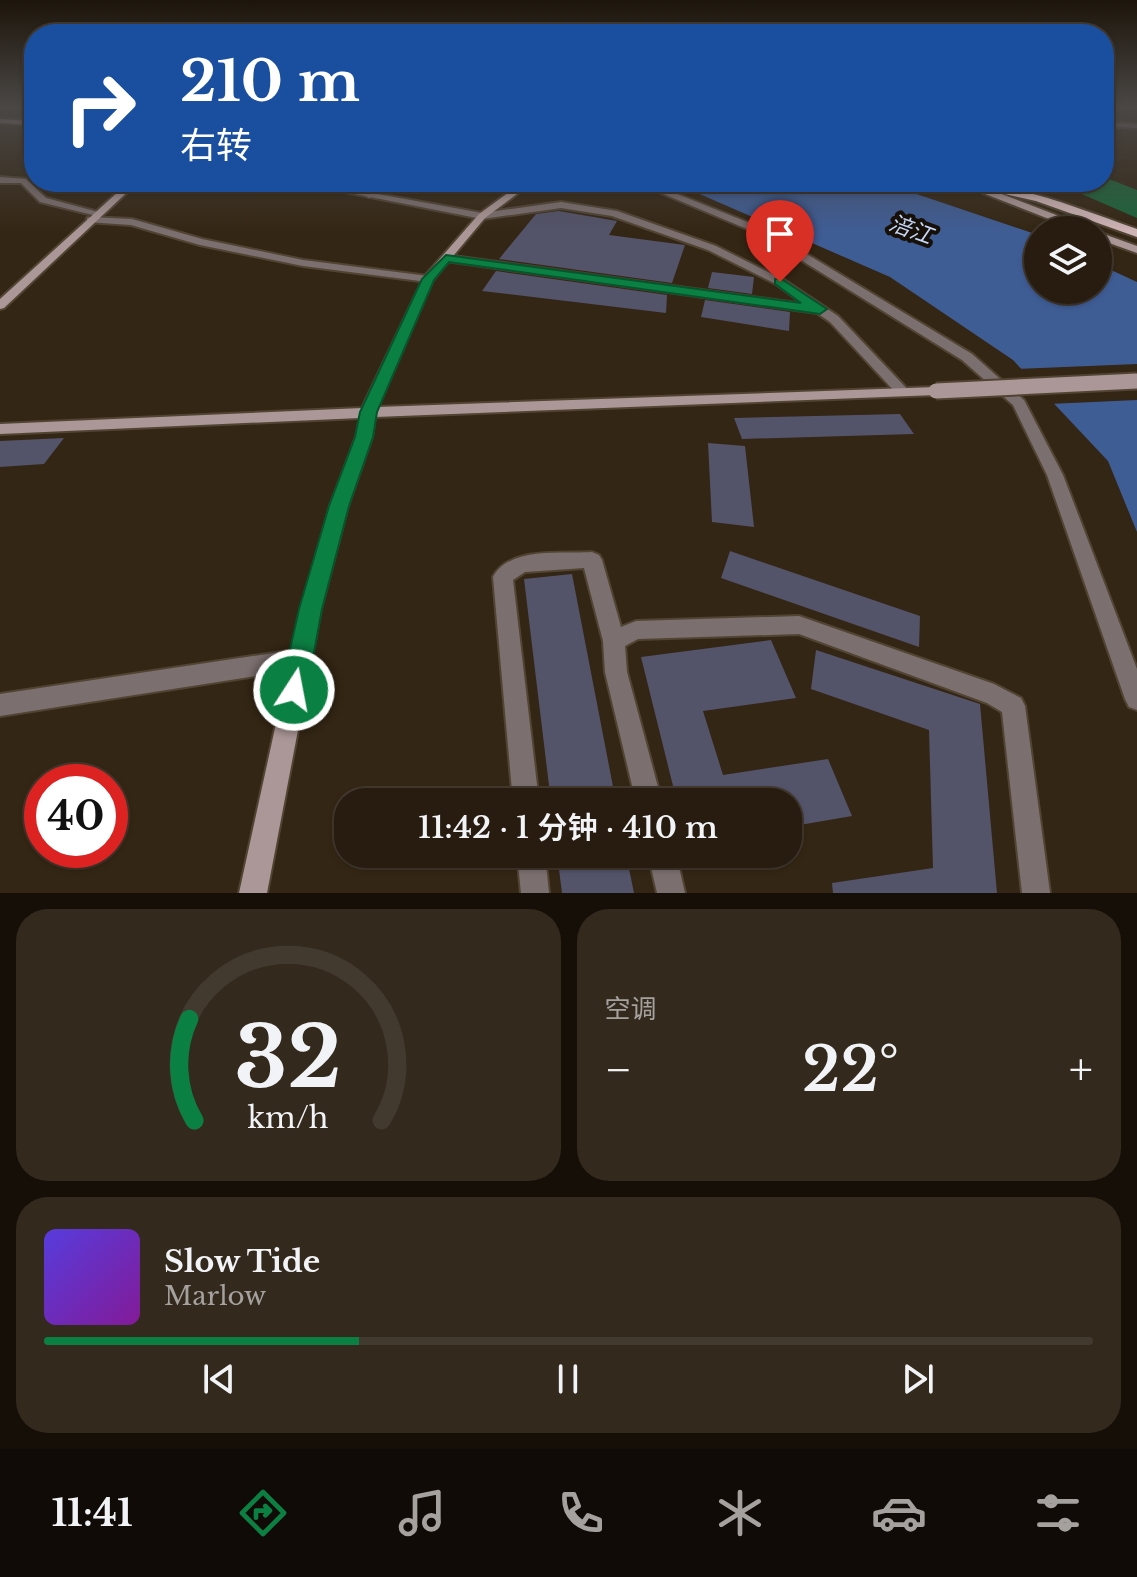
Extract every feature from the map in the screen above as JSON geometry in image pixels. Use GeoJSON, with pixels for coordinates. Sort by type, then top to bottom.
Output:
{"type":"FeatureCollection","features":[{"type":"Feature","properties":{"kind":"main road"},"geometry":{"type":"LineString","coordinates":[[1002,192],[1039,198],[1137,233]]}},
{"type":"Feature","properties":{"kind":"street"},"geometry":{"type":"LineString","coordinates":[[0,180],[24,182]]}},
{"type":"Feature","properties":{"kind":"street"},"geometry":{"type":"LineString","coordinates":[[35,192],[43,200],[94,217],[132,222],[200,242],[303,263],[428,279]]}},
{"type":"Feature","properties":{"kind":"street"},"geometry":{"type":"LineString","coordinates":[[0,305],[123,192]]}},
{"type":"Feature","properties":{"kind":"street"},"geometry":{"type":"LineString","coordinates":[[353,192],[482,216],[561,205],[614,213],[712,248],[780,282],[820,309],[869,353],[903,392]]}},
{"type":"Feature","properties":{"kind":"street"},"geometry":{"type":"LineString","coordinates":[[253,893],[319,579],[339,506],[364,437],[368,412],[428,279],[482,216],[515,192]]}},
{"type":"Feature","properties":{"kind":"street"},"geometry":{"type":"LineString","coordinates":[[664,192],[763,232],[967,357],[1019,403],[1055,475],[1137,699]]}},
{"type":"Feature","properties":{"kind":"street"},"geometry":{"type":"LineString","coordinates":[[988,192],[1050,216]]}},
{"type":"Feature","properties":{"kind":"street"},"geometry":{"type":"LineString","coordinates":[[1112,240],[1137,250]]}},
{"type":"Feature","properties":{"kind":"street"},"geometry":{"type":"LineString","coordinates":[[446,258],[820,309]]}},
{"type":"Feature","properties":{"kind":"street"},"geometry":{"type":"LineString","coordinates":[[0,429],[1137,381]]}},
{"type":"Feature","properties":{"kind":"street"},"geometry":{"type":"LineString","coordinates":[[525,788],[503,577],[521,564],[592,560],[614,641],[616,672],[645,788]]}},
{"type":"Feature","properties":{"kind":"street"},"geometry":{"type":"LineString","coordinates":[[614,641],[636,630],[799,625],[994,695],[1013,706],[1036,893]]}},
{"type":"Feature","properties":{"kind":"street"},"geometry":{"type":"LineString","coordinates":[[0,705],[300,659]]}},
{"type":"Feature","properties":{"kind":"street"},"geometry":{"type":"LineString","coordinates":[[532,868],[535,893]]}},
{"type":"Feature","properties":{"kind":"street"},"geometry":{"type":"LineString","coordinates":[[665,868],[671,893]]}},
{"type":"Feature","properties":{"kind":"lane"},"geometry":{"type":"LineString","coordinates":[[369,195],[374,192]]}},
{"type":"Feature","properties":{"kind":"green space"},"geometry":{"type":"Polygon","coordinates":[[[1114,181],[1137,190],[1137,218],[1077,192],[1114,192],[1114,181]]]}},
{"type":"Feature","properties":{"kind":"water","name":"涪江"},"geometry":{"type":"Polygon","coordinates":[[[695,192],[911,192],[1024,230],[1024,304],[1112,304],[1112,270],[1137,282],[1137,532],[1108,461],[1013,360],[890,277],[695,192]]]}},
{"type":"Feature","properties":{"kind":"pier"},"geometry":{"type":"Polygon","coordinates":[[[1137,364],[1137,400],[1049,404],[1016,369],[1137,364]]]}},
{"type":"Feature","properties":{"kind":"building"},"geometry":{"type":"Polygon","coordinates":[[[559,211],[617,221],[609,235],[685,245],[672,283],[499,259],[536,214],[559,211]]]}},
{"type":"Feature","properties":{"kind":"building"},"geometry":{"type":"Polygon","coordinates":[[[496,271],[667,295],[666,313],[482,291],[496,271]]]}},
{"type":"Feature","properties":{"kind":"building"},"geometry":{"type":"Polygon","coordinates":[[[712,272],[754,277],[752,294],[708,288],[712,272]]]}},
{"type":"Feature","properties":{"kind":"building"},"geometry":{"type":"Polygon","coordinates":[[[705,300],[790,312],[789,331],[701,317],[705,300]]]}},
{"type":"Feature","properties":{"kind":"building"},"geometry":{"type":"Polygon","coordinates":[[[900,414],[914,434],[742,439],[734,418],[900,414]]]}},
{"type":"Feature","properties":{"kind":"building"},"geometry":{"type":"Polygon","coordinates":[[[64,438],[44,464],[0,467],[0,441],[64,438]]]}},
{"type":"Feature","properties":{"kind":"building"},"geometry":{"type":"Polygon","coordinates":[[[708,443],[745,446],[754,527],[712,522],[708,443]]]}},
{"type":"Feature","properties":{"kind":"building"},"geometry":{"type":"Polygon","coordinates":[[[730,551],[920,616],[919,647],[721,578],[730,551]]]}},
{"type":"Feature","properties":{"kind":"building"},"geometry":{"type":"Polygon","coordinates":[[[572,574],[613,788],[549,788],[524,579],[572,574]]]}},
{"type":"Feature","properties":{"kind":"building"},"geometry":{"type":"Polygon","coordinates":[[[771,640],[796,698],[703,711],[723,775],[828,759],[852,816],[802,825],[802,788],[674,788],[641,657],[771,640]]]}},
{"type":"Feature","properties":{"kind":"building"},"geometry":{"type":"Polygon","coordinates":[[[816,650],[980,704],[997,893],[833,893],[832,883],[933,868],[929,730],[811,689],[816,650]]]}},
{"type":"Feature","properties":{"kind":"building"},"geometry":{"type":"Polygon","coordinates":[[[559,868],[629,868],[634,893],[562,893],[559,868]]]}},
{"type":"Feature","properties":{"kind":"route"},"geometry":{"type":"LineString","coordinates":[[294,690],[311,609],[339,506],[364,437],[368,412],[428,279],[446,258],[820,309],[780,282]]}}]}
